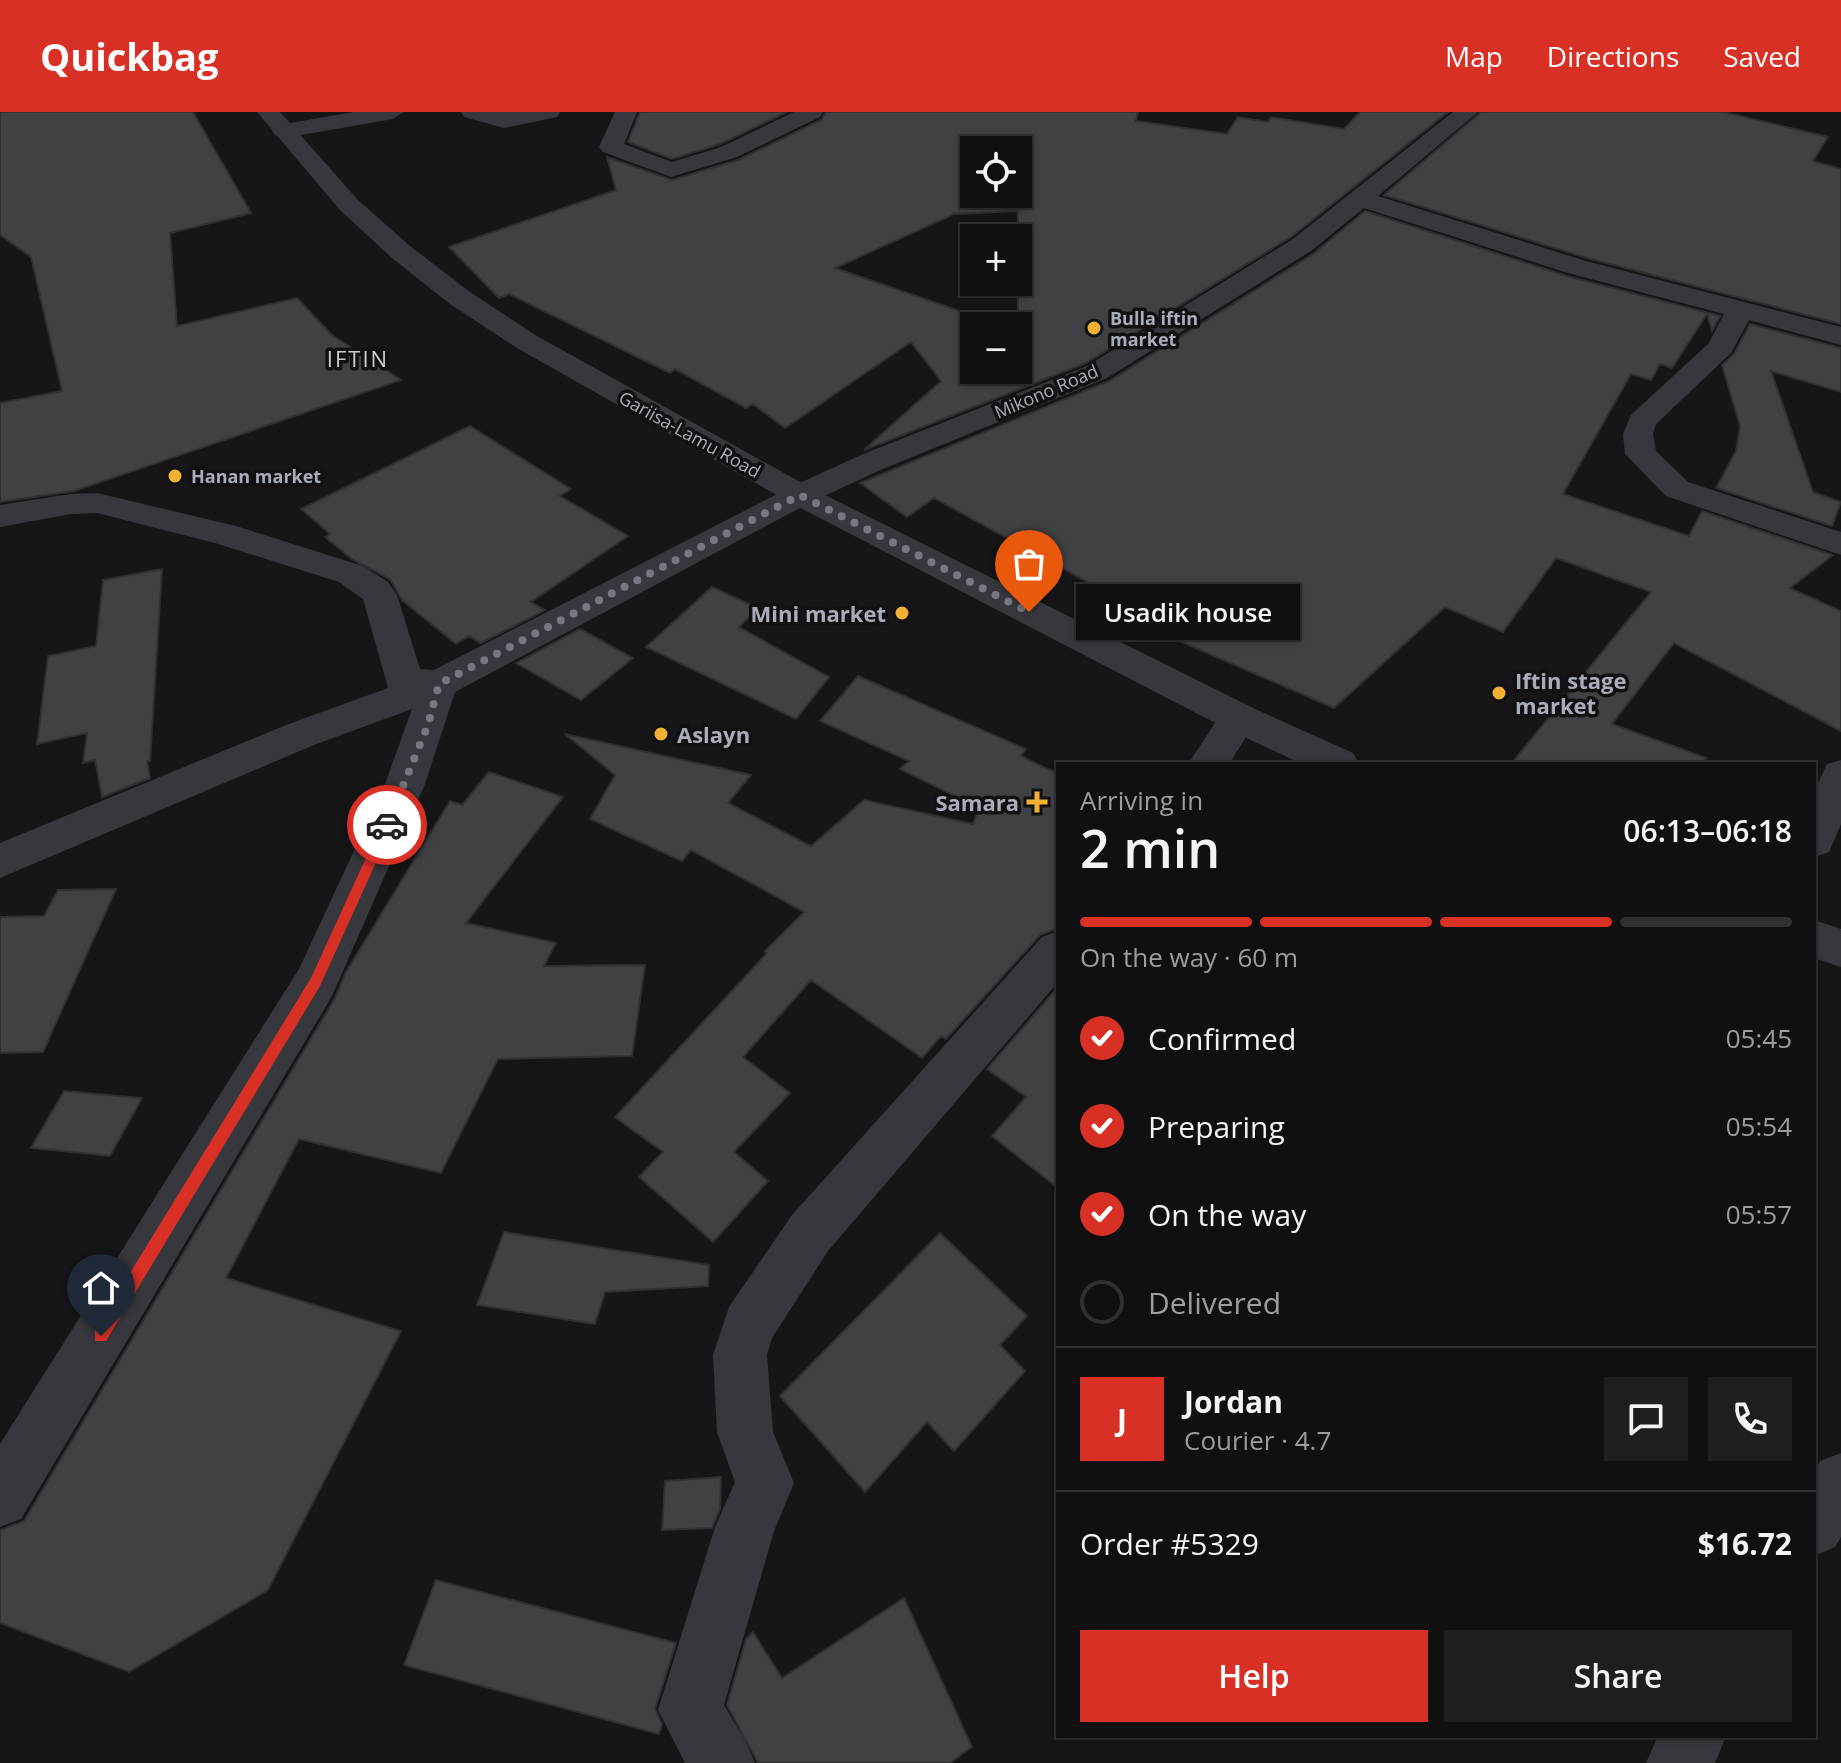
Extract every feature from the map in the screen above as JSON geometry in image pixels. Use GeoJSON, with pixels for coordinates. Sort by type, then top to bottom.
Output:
{"type":"FeatureCollection","features":[{"type":"Feature","properties":{"kind":"street"},"geometry":{"type":"LineString","coordinates":[[276,122],[393,112]]}},
{"type":"Feature","properties":{"kind":"street"},"geometry":{"type":"LineString","coordinates":[[472,112],[504,121],[549,112]]}},
{"type":"Feature","properties":{"kind":"street"},"geometry":{"type":"LineString","coordinates":[[626,112],[611,147],[671,170],[729,152],[812,112]]}},
{"type":"Feature","properties":{"kind":"street","name":"Mikono Road"},"geometry":{"type":"LineString","coordinates":[[0,861],[300,735],[439,684],[800,495],[874,461],[1097,372],[1302,245],[1467,112]]}},
{"type":"Feature","properties":{"kind":"street","name":"Gariisa-Lamu Road"},"geometry":{"type":"LineString","coordinates":[[276,122],[349,205],[401,252],[460,298],[527,342],[800,495],[1239,718],[1335,762]]}},
{"type":"Feature","properties":{"kind":"street"},"geometry":{"type":"LineString","coordinates":[[1359,198],[1577,267],[1739,312],[1841,336]]}},
{"type":"Feature","properties":{"kind":"street"},"geometry":{"type":"LineString","coordinates":[[1739,312],[1721,347],[1642,421],[1638,434],[1641,454],[1677,489],[1841,544]]}},
{"type":"Feature","properties":{"kind":"street"},"geometry":{"type":"LineString","coordinates":[[0,516],[71,504],[97,503],[224,534],[351,574],[368,583],[384,601],[399,648],[403,682],[439,684],[405,784],[316,982],[0,1498]]}},
{"type":"Feature","properties":{"kind":"street"},"geometry":{"type":"LineString","coordinates":[[1209,762],[1239,718]]}},
{"type":"Feature","properties":{"kind":"street"},"geometry":{"type":"LineString","coordinates":[[1816,835],[1841,775]]}},
{"type":"Feature","properties":{"kind":"street"},"geometry":{"type":"LineString","coordinates":[[1816,940],[1841,948]]}},
{"type":"Feature","properties":{"kind":"street"},"geometry":{"type":"LineString","coordinates":[[722,1763],[690,1710],[745,1527],[765,1483],[745,1432],[740,1355],[748,1326],[810,1233],[1056,952]]}},
{"type":"Feature","properties":{"kind":"street"},"geometry":{"type":"LineString","coordinates":[[1816,1523],[1841,1482]]}},
{"type":"Feature","properties":{"kind":"street"},"geometry":{"type":"LineString","coordinates":[[1679,1763],[1693,1738]]}},
{"type":"Feature","properties":{"kind":"building"},"geometry":{"type":"Polygon","coordinates":[[[0,112],[193,112],[251,213],[170,233],[177,326],[297,298],[332,335],[401,380],[74,491],[0,502],[0,403],[62,391],[31,257],[0,235],[0,112]]]}},
{"type":"Feature","properties":{"kind":"building"},"geometry":{"type":"Polygon","coordinates":[[[640,112],[787,112],[720,144],[672,159],[628,142],[640,112]]]}},
{"type":"Feature","properties":{"kind":"building"},"geometry":{"type":"Polygon","coordinates":[[[826,112],[1138,112],[1136,121],[1227,134],[1238,117],[1268,122],[1271,117],[1344,129],[1360,112],[1448,112],[1291,237],[1086,363],[864,450],[941,381],[911,342],[785,428],[753,404],[746,408],[675,369],[670,373],[509,294],[499,298],[449,247],[616,190],[607,157],[672,180],[738,160],[821,120],[826,112]],[[1018,211],[954,214],[835,268],[962,312],[960,312],[960,384],[1032,384],[1032,312],[1018,312],[1018,296],[1032,296],[1032,224],[1018,224],[1018,211]]]}},
{"type":"Feature","properties":{"kind":"building"},"geometry":{"type":"Polygon","coordinates":[[[1481,112],[1724,112],[1828,137],[1813,161],[1841,169],[1841,324],[1587,258],[1384,195],[1481,112]]]}},
{"type":"Feature","properties":{"kind":"building"},"geometry":{"type":"Polygon","coordinates":[[[1365,211],[1567,276],[1720,316],[1712,331],[1707,314],[1672,368],[1660,364],[1651,380],[1631,374],[1563,494],[1689,536],[1702,511],[1833,555],[1790,588],[1841,611],[1841,731],[1674,643],[1612,724],[1706,758],[1705,762],[1513,762],[1651,592],[1556,558],[1503,632],[1445,607],[1334,708],[1182,642],[1098,593],[1102,590],[934,498],[907,517],[860,483],[1109,381],[1313,254],[1365,211]]]}},
{"type":"Feature","properties":{"kind":"building"},"geometry":{"type":"Polygon","coordinates":[[[1750,324],[1841,348],[1841,392],[1771,371],[1813,492],[1841,502],[1832,526],[1716,488],[1736,451],[1740,426],[1722,365],[1734,354],[1750,324]]]}},
{"type":"Feature","properties":{"kind":"building"},"geometry":{"type":"Polygon","coordinates":[[[470,426],[571,489],[560,496],[628,536],[531,602],[545,610],[481,643],[469,636],[456,644],[402,600],[390,579],[353,560],[325,537],[330,534],[301,509],[470,426]]]}},
{"type":"Feature","properties":{"kind":"building"},"geometry":{"type":"Polygon","coordinates":[[[162,569],[150,761],[147,761],[150,778],[102,797],[95,760],[83,763],[87,733],[37,744],[48,656],[96,646],[103,580],[162,569]]]}},
{"type":"Feature","properties":{"kind":"building"},"geometry":{"type":"Polygon","coordinates":[[[712,587],[758,608],[739,627],[829,677],[796,719],[646,647],[712,587]]]}},
{"type":"Feature","properties":{"kind":"building"},"geometry":{"type":"Polygon","coordinates":[[[580,629],[633,658],[581,700],[516,663],[580,629]]]}},
{"type":"Feature","properties":{"kind":"building"},"geometry":{"type":"Polygon","coordinates":[[[858,676],[1026,749],[1021,756],[1056,773],[1056,929],[1040,935],[946,1039],[941,1036],[922,1058],[811,980],[743,1057],[790,1093],[734,1152],[768,1181],[713,1242],[639,1177],[663,1152],[615,1117],[804,912],[691,850],[682,861],[590,819],[615,775],[565,734],[751,775],[728,803],[811,846],[864,800],[973,824],[979,808],[900,769],[909,761],[820,721],[858,676]]]}},
{"type":"Feature","properties":{"kind":"building"},"geometry":{"type":"Polygon","coordinates":[[[489,772],[563,797],[466,923],[556,943],[544,966],[645,965],[632,1056],[498,1059],[441,1173],[299,1139],[226,1278],[401,1331],[268,1590],[129,1672],[0,1623],[0,1530],[24,1521],[335,998],[346,972],[450,801],[462,805],[489,772]]]}},
{"type":"Feature","properties":{"kind":"building"},"geometry":{"type":"Polygon","coordinates":[[[116,889],[43,1052],[0,1053],[0,917],[44,916],[58,890],[116,889]]]}},
{"type":"Feature","properties":{"kind":"building"},"geometry":{"type":"Polygon","coordinates":[[[1056,989],[1056,1186],[992,1136],[1026,1097],[987,1069],[1056,989]]]}},
{"type":"Feature","properties":{"kind":"building"},"geometry":{"type":"Polygon","coordinates":[[[64,1091],[142,1098],[110,1156],[31,1148],[64,1091]]]}},
{"type":"Feature","properties":{"kind":"building"},"geometry":{"type":"Polygon","coordinates":[[[504,1232],[709,1265],[708,1286],[605,1292],[595,1324],[477,1305],[504,1232]]]}},
{"type":"Feature","properties":{"kind":"building"},"geometry":{"type":"Polygon","coordinates":[[[940,1233],[1027,1316],[1000,1345],[1025,1371],[954,1451],[927,1422],[865,1492],[780,1396],[940,1233]]]}},
{"type":"Feature","properties":{"kind":"building"},"geometry":{"type":"Polygon","coordinates":[[[721,1477],[720,1509],[712,1528],[662,1530],[665,1481],[721,1477]]]}},
{"type":"Feature","properties":{"kind":"building"},"geometry":{"type":"Polygon","coordinates":[[[436,1580],[676,1643],[655,1709],[662,1724],[659,1734],[404,1665],[436,1580]]]}},
{"type":"Feature","properties":{"kind":"building"},"geometry":{"type":"Polygon","coordinates":[[[904,1598],[972,1747],[950,1763],[758,1763],[727,1705],[746,1639],[753,1632],[782,1678],[904,1598]]]}},
{"type":"Feature","properties":{"kind":"way so far"},"geometry":{"type":"LineString","coordinates":[[387,825],[428,725],[439,684],[800,495],[1029,612]]}},
{"type":"Feature","properties":{"kind":"place","name":"Bulla iftin market"},"geometry":{"type":"Point","coordinates":[1094,328]}},
{"type":"Feature","properties":{"kind":"place","name":"Hanan market"},"geometry":{"type":"Point","coordinates":[175,476]}},
{"type":"Feature","properties":{"kind":"place","name":"Usadik house"},"geometry":{"type":"Point","coordinates":[1029,612]}},
{"type":"Feature","properties":{"kind":"place","name":"Mini market"},"geometry":{"type":"Point","coordinates":[902,613]}},
{"type":"Feature","properties":{"kind":"place","name":"Iftin stage market"},"geometry":{"type":"Point","coordinates":[1499,693]}},
{"type":"Feature","properties":{"kind":"place","name":"Aslayn"},"geometry":{"type":"Point","coordinates":[661,734]}},
{"type":"Feature","properties":{"kind":"place","name":"Samara"},"geometry":{"type":"Point","coordinates":[1037,802]}},
{"type":"Feature","properties":{"kind":"district","name":"IFTIN"},"geometry":{"type":"Point","coordinates":[358,358]}},
{"type":"Feature","properties":{"kind":"route"},"geometry":{"type":"LineString","coordinates":[[101,1336],[316,982],[387,825]]}}]}
